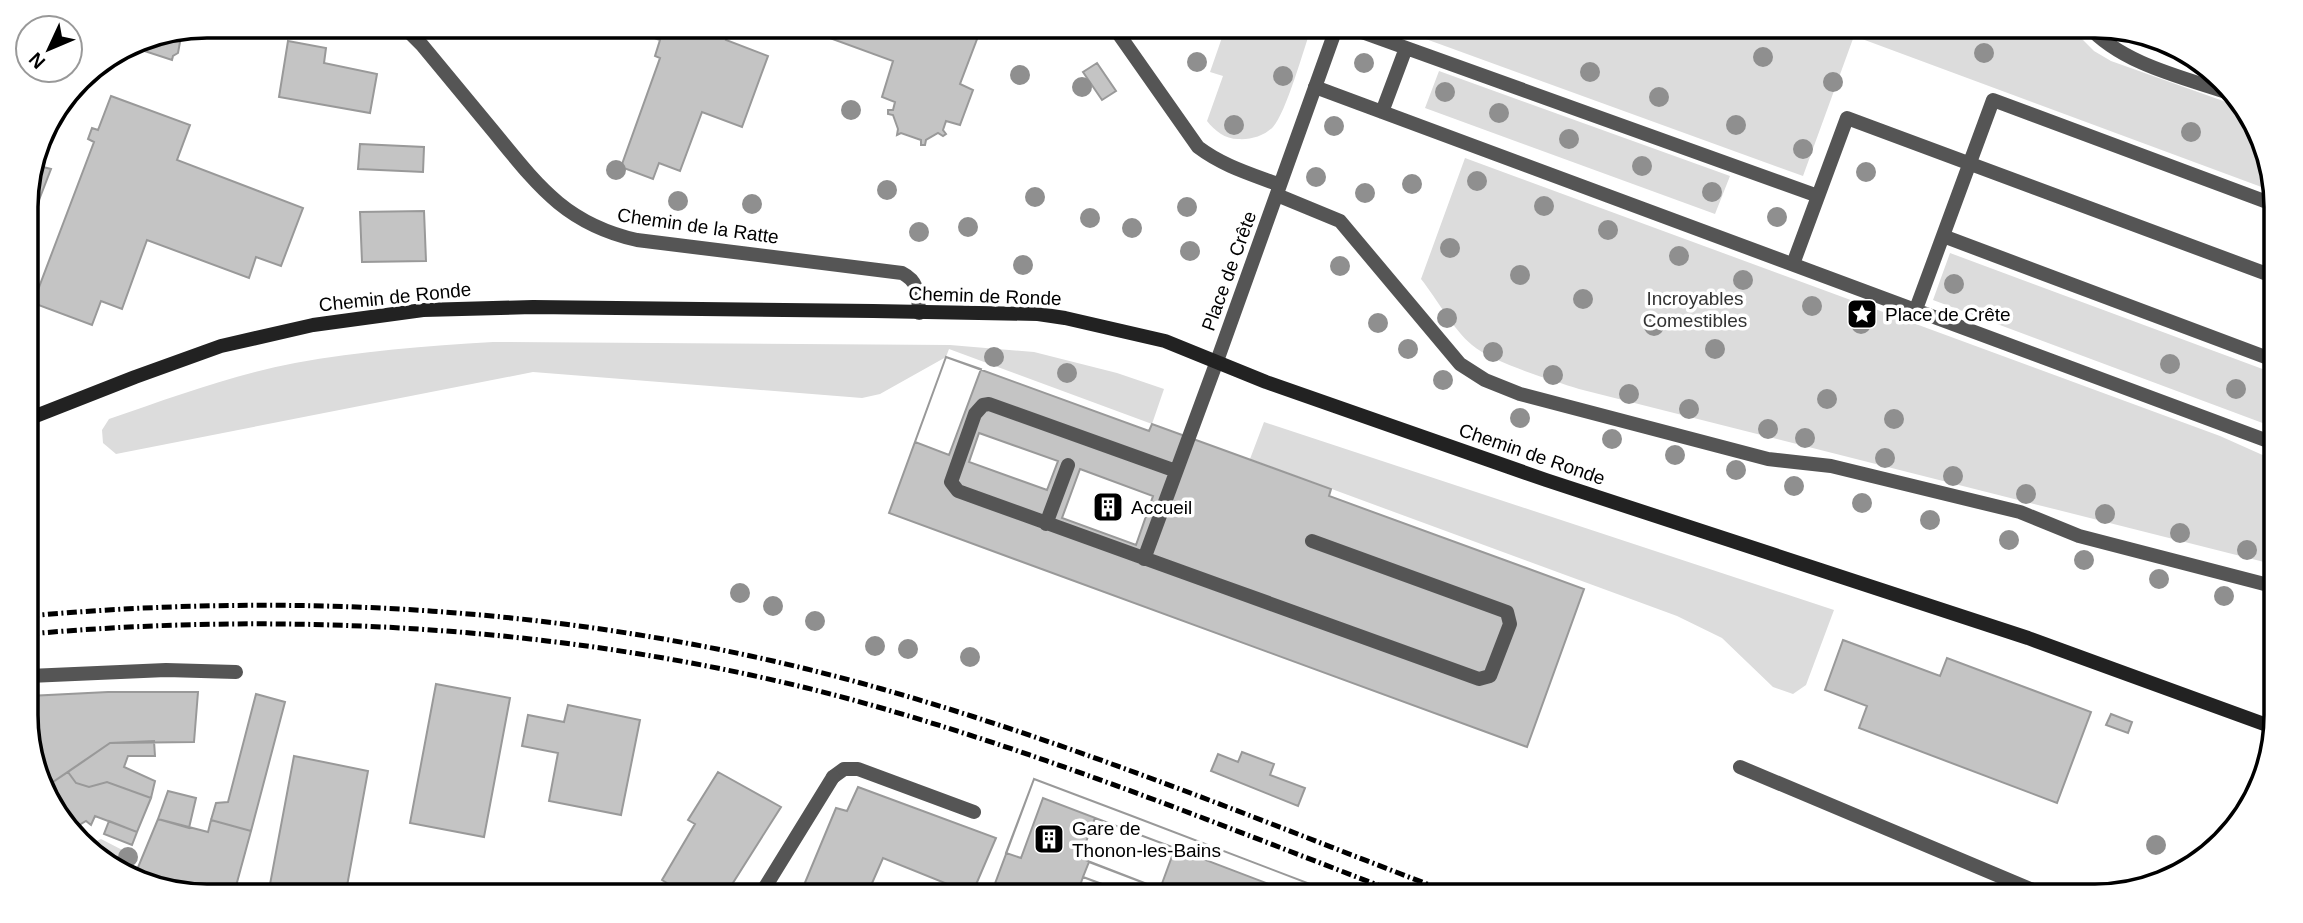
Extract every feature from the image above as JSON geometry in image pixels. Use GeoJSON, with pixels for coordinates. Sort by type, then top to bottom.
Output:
{"type":"FeatureCollection","features":[{"type":"Feature","properties":{"kind":"main road","name":"Chemin de Ronde"},"geometry":{"type":"LineString","coordinates":[[39,415],[221,346],[267,334],[368,316],[423,310],[533,307],[1038,314],[1147,335],[1266,382],[1546,480],[2002,629],[2264,725]]}},
{"type":"Feature","properties":{"kind":"street","name":"Place de Crête"},"geometry":{"type":"LineString","coordinates":[[1144,559],[1332,38]]}},
{"type":"Feature","properties":{"kind":"street"},"geometry":{"type":"LineString","coordinates":[[1378,38],[1818,196]]}},
{"type":"Feature","properties":{"kind":"street"},"geometry":{"type":"LineString","coordinates":[[2100,38],[2133,59],[2215,88]]}},
{"type":"Feature","properties":{"kind":"street","name":"Chemin de la Ratte"},"geometry":{"type":"LineString","coordinates":[[416,39],[530,177],[579,219],[596,228],[637,240],[902,273],[914,280],[919,313]]}},
{"type":"Feature","properties":{"kind":"street"},"geometry":{"type":"LineString","coordinates":[[1122,39],[1198,147],[1213,159],[1278,190]]}},
{"type":"Feature","properties":{"kind":"street"},"geometry":{"type":"LineString","coordinates":[[1382,112],[1406,48]]}},
{"type":"Feature","properties":{"kind":"street"},"geometry":{"type":"LineString","coordinates":[[1315,87],[2264,440]]}},
{"type":"Feature","properties":{"kind":"street"},"geometry":{"type":"LineString","coordinates":[[1916,309],[1993,100],[2264,201]]}},
{"type":"Feature","properties":{"kind":"street"},"geometry":{"type":"LineString","coordinates":[[1793,264],[1847,118],[2264,273]]}},
{"type":"Feature","properties":{"kind":"street","name":"Place de Crête"},"geometry":{"type":"LineString","coordinates":[[1278,190],[1340,221],[1460,364],[1485,380],[1520,394],[1768,459],[1831,466],[2020,512],[2079,536],[2264,584]]}},
{"type":"Feature","properties":{"kind":"street"},"geometry":{"type":"LineString","coordinates":[[1943,236],[2264,356]]}},
{"type":"Feature","properties":{"kind":"street"},"geometry":{"type":"LineString","coordinates":[[1176,471],[995,405],[983,405],[975,414],[952,478],[953,486],[958,491],[1046,524],[1206,579],[1479,679],[1490,676],[1510,624],[1507,612],[1312,541]]}},
{"type":"Feature","properties":{"kind":"street"},"geometry":{"type":"LineString","coordinates":[[1046,524],[1068,465]]}},
{"type":"Feature","properties":{"kind":"street"},"geometry":{"type":"LineString","coordinates":[[38,677],[166,670],[236,672]]}},
{"type":"Feature","properties":{"kind":"street"},"geometry":{"type":"LineString","coordinates":[[1740,767],[2018,884]]}},
{"type":"Feature","properties":{"kind":"street"},"geometry":{"type":"LineString","coordinates":[[767,884],[833,777],[844,769],[858,769],[974,812]]}},
{"type":"Feature","properties":{"kind":"green space"},"geometry":{"type":"Polygon","coordinates":[[[1222,38],[1308,38],[1278,120],[1261,135],[1243,139],[1229,138],[1207,121],[1223,76],[1210,72],[1222,38]]]}},
{"type":"Feature","properties":{"kind":"green space"},"geometry":{"type":"Polygon","coordinates":[[[1424,38],[1853,38],[1803,176],[1424,38]]]}},
{"type":"Feature","properties":{"kind":"green space"},"geometry":{"type":"Polygon","coordinates":[[[1860,38],[2081,38],[2094,51],[2111,61],[2228,103],[2252,143],[2263,188],[1860,38]]]}},
{"type":"Feature","properties":{"kind":"green space"},"geometry":{"type":"Polygon","coordinates":[[[1439,71],[1730,176],[1715,214],[1425,108],[1439,71]]]}},
{"type":"Feature","properties":{"kind":"green space","name":"Incroyables Comestibles"},"geometry":{"type":"Polygon","coordinates":[[[1465,158],[2220,436],[2264,456],[2264,562],[1579,389],[1523,370],[1482,352],[1465,338],[1421,279],[1465,158]]]}},
{"type":"Feature","properties":{"kind":"green space"},"geometry":{"type":"Polygon","coordinates":[[[1950,253],[2264,370],[2264,424],[1933,300],[1950,253]]]}},
{"type":"Feature","properties":{"kind":"green space"},"geometry":{"type":"Polygon","coordinates":[[[493,342],[950,345],[1034,352],[1117,373],[1164,389],[1152,424],[949,349],[946,357],[880,394],[862,398],[533,372],[116,454],[103,443],[102,430],[109,419],[248,374],[344,355],[493,342]]]}},
{"type":"Feature","properties":{"kind":"green space"},"geometry":{"type":"Polygon","coordinates":[[[1264,422],[1834,610],[1806,685],[1793,694],[1773,687],[1722,638],[1677,616],[1250,459],[1264,422]]]}},
{"type":"Feature","properties":{"kind":"green space"},"geometry":{"type":"Polygon","coordinates":[[[101,839],[134,856],[131,866],[114,856],[95,842],[101,839]]]}},
{"type":"Feature","properties":{"kind":"building"},"geometry":{"type":"Polygon","coordinates":[[[657,39],[727,39],[768,56],[742,127],[702,112],[680,171],[659,163],[653,179],[621,167],[660,58],[655,56],[660,40],[657,39]]]}},
{"type":"Feature","properties":{"kind":"building"},"geometry":{"type":"Polygon","coordinates":[[[832,39],[977,39],[960,84],[973,90],[960,125],[946,121],[943,130],[946,134],[943,136],[938,133],[926,140],[925,145],[921,145],[921,140],[901,133],[897,135],[898,129],[893,115],[888,114],[888,110],[893,110],[895,102],[882,97],[893,61],[832,39]]]}},
{"type":"Feature","properties":{"kind":"building"},"geometry":{"type":"Polygon","coordinates":[[[180,41],[178,53],[172,60],[144,51],[180,41]]]}},
{"type":"Feature","properties":{"kind":"building"},"geometry":{"type":"Polygon","coordinates":[[[288,41],[326,48],[324,63],[377,74],[370,113],[279,97],[288,41]]]}},
{"type":"Feature","properties":{"kind":"building"},"geometry":{"type":"Polygon","coordinates":[[[1097,63],[1116,91],[1102,100],[1083,72],[1097,63]]]}},
{"type":"Feature","properties":{"kind":"building"},"geometry":{"type":"Polygon","coordinates":[[[111,96],[190,125],[177,160],[303,208],[281,266],[256,257],[249,278],[147,240],[122,309],[101,301],[92,325],[39,305],[39,288],[94,142],[88,139],[92,128],[98,130],[111,96]]]}},
{"type":"Feature","properties":{"kind":"building"},"geometry":{"type":"Polygon","coordinates":[[[360,144],[424,147],[423,172],[358,169],[360,144]]]}},
{"type":"Feature","properties":{"kind":"building"},"geometry":{"type":"Polygon","coordinates":[[[43,167],[51,169],[39,200],[43,167]]]}},
{"type":"Feature","properties":{"kind":"building"},"geometry":{"type":"Polygon","coordinates":[[[424,211],[426,261],[362,262],[360,212],[424,211]]]}},
{"type":"Feature","properties":{"kind":"building"},"geometry":{"type":"Polygon","coordinates":[[[946,357],[1149,431],[1152,424],[1331,489],[1329,496],[1584,589],[1527,747],[889,513],[946,357]]]}},
{"type":"Feature","properties":{"kind":"building"},"geometry":{"type":"Polygon","coordinates":[[[946,357],[981,369],[949,455],[915,442],[946,357]]]}},
{"type":"Feature","properties":{"kind":"building"},"geometry":{"type":"Polygon","coordinates":[[[979,433],[1058,461],[1047,490],[969,462],[979,433]]]}},
{"type":"Feature","properties":{"kind":"building","name":"Accueil"},"geometry":{"type":"Polygon","coordinates":[[[1080,469],[1153,496],[1136,545],[1062,518],[1080,469]]]}},
{"type":"Feature","properties":{"kind":"building"},"geometry":{"type":"Polygon","coordinates":[[[1843,640],[1940,676],[1947,658],[2091,712],[2057,803],[1859,728],[1867,706],[1825,690],[1843,640]]]}},
{"type":"Feature","properties":{"kind":"building"},"geometry":{"type":"Polygon","coordinates":[[[436,684],[510,698],[484,837],[410,823],[436,684]]]}},
{"type":"Feature","properties":{"kind":"building"},"geometry":{"type":"Polygon","coordinates":[[[198,692],[194,742],[110,743],[53,782],[42,748],[38,696],[198,692]]]}},
{"type":"Feature","properties":{"kind":"building"},"geometry":{"type":"Polygon","coordinates":[[[256,694],[285,702],[251,831],[211,820],[216,803],[228,802],[256,694]]]}},
{"type":"Feature","properties":{"kind":"building"},"geometry":{"type":"Polygon","coordinates":[[[568,705],[640,720],[621,815],[549,801],[558,753],[522,746],[528,715],[564,722],[568,705]]]}},
{"type":"Feature","properties":{"kind":"building"},"geometry":{"type":"Polygon","coordinates":[[[2111,714],[2132,722],[2128,733],[2106,725],[2111,714]]]}},
{"type":"Feature","properties":{"kind":"building"},"geometry":{"type":"Polygon","coordinates":[[[154,741],[155,756],[128,756],[124,767],[155,781],[151,798],[107,782],[89,787],[76,783],[68,772],[110,743],[154,741]]]}},
{"type":"Feature","properties":{"kind":"building"},"geometry":{"type":"Polygon","coordinates":[[[1242,752],[1274,764],[1270,775],[1305,788],[1298,806],[1211,771],[1218,754],[1238,762],[1242,752]]]}},
{"type":"Feature","properties":{"kind":"building"},"geometry":{"type":"Polygon","coordinates":[[[294,756],[368,771],[347,884],[270,884],[294,756]]]}},
{"type":"Feature","properties":{"kind":"building"},"geometry":{"type":"Polygon","coordinates":[[[68,772],[76,783],[89,787],[107,782],[151,798],[137,832],[95,816],[91,825],[86,821],[79,825],[53,782],[68,772]]]}},
{"type":"Feature","properties":{"kind":"building"},"geometry":{"type":"Polygon","coordinates":[[[718,772],[781,807],[732,884],[669,884],[662,880],[695,824],[688,820],[718,772]]]}},
{"type":"Feature","properties":{"kind":"building","name":"Gare de Thonon-les-Bains"},"geometry":{"type":"Polygon","coordinates":[[[1034,779],[1310,884],[1162,884],[1175,848],[1095,818],[1080,858],[1147,884],[1102,884],[1083,877],[1081,884],[995,884],[1034,779]]]}},
{"type":"Feature","properties":{"kind":"building"},"geometry":{"type":"Polygon","coordinates":[[[1034,779],[1310,884],[1269,884],[1043,798],[1021,858],[1006,853],[1034,779]]]}},
{"type":"Feature","properties":{"kind":"building"},"geometry":{"type":"Polygon","coordinates":[[[858,787],[996,838],[976,884],[947,884],[883,858],[872,884],[804,884],[836,808],[847,811],[858,787]]]}},
{"type":"Feature","properties":{"kind":"building"},"geometry":{"type":"Polygon","coordinates":[[[168,791],[196,798],[189,828],[158,819],[168,791]]]}},
{"type":"Feature","properties":{"kind":"building"},"geometry":{"type":"Polygon","coordinates":[[[158,819],[208,832],[211,820],[251,831],[237,884],[175,881],[137,869],[158,819]]]}},
{"type":"Feature","properties":{"kind":"building"},"geometry":{"type":"Polygon","coordinates":[[[109,821],[137,832],[132,845],[104,834],[109,821]]]}},
{"type":"Feature","properties":{"kind":"building"},"geometry":{"type":"Polygon","coordinates":[[[1089,862],[1147,884],[1102,884],[1083,877],[1089,862]]]}},
{"type":"Feature","properties":{"kind":"railway"},"geometry":{"type":"LineString","coordinates":[[38,615],[136,608],[243,605],[351,607],[459,613],[566,624],[673,641],[778,662],[956,711],[1101,760],[1427,884]]}},
{"type":"Feature","properties":{"kind":"railway"},"geometry":{"type":"LineString","coordinates":[[38,633],[242,624],[349,626],[457,632],[564,643],[670,659],[775,680],[946,727],[1145,796],[1375,884]]}},
{"type":"Feature","properties":{"kind":"place","name":"Place de Crête"},"geometry":{"type":"Point","coordinates":[1862,314]}},
{"type":"Feature","properties":{"kind":"place","name":"Accueil"},"geometry":{"type":"Point","coordinates":[1108,507]}},
{"type":"Feature","properties":{"kind":"place","name":"Gare de Thonon-les-Bains"},"geometry":{"type":"Point","coordinates":[1049,839]}}]}
